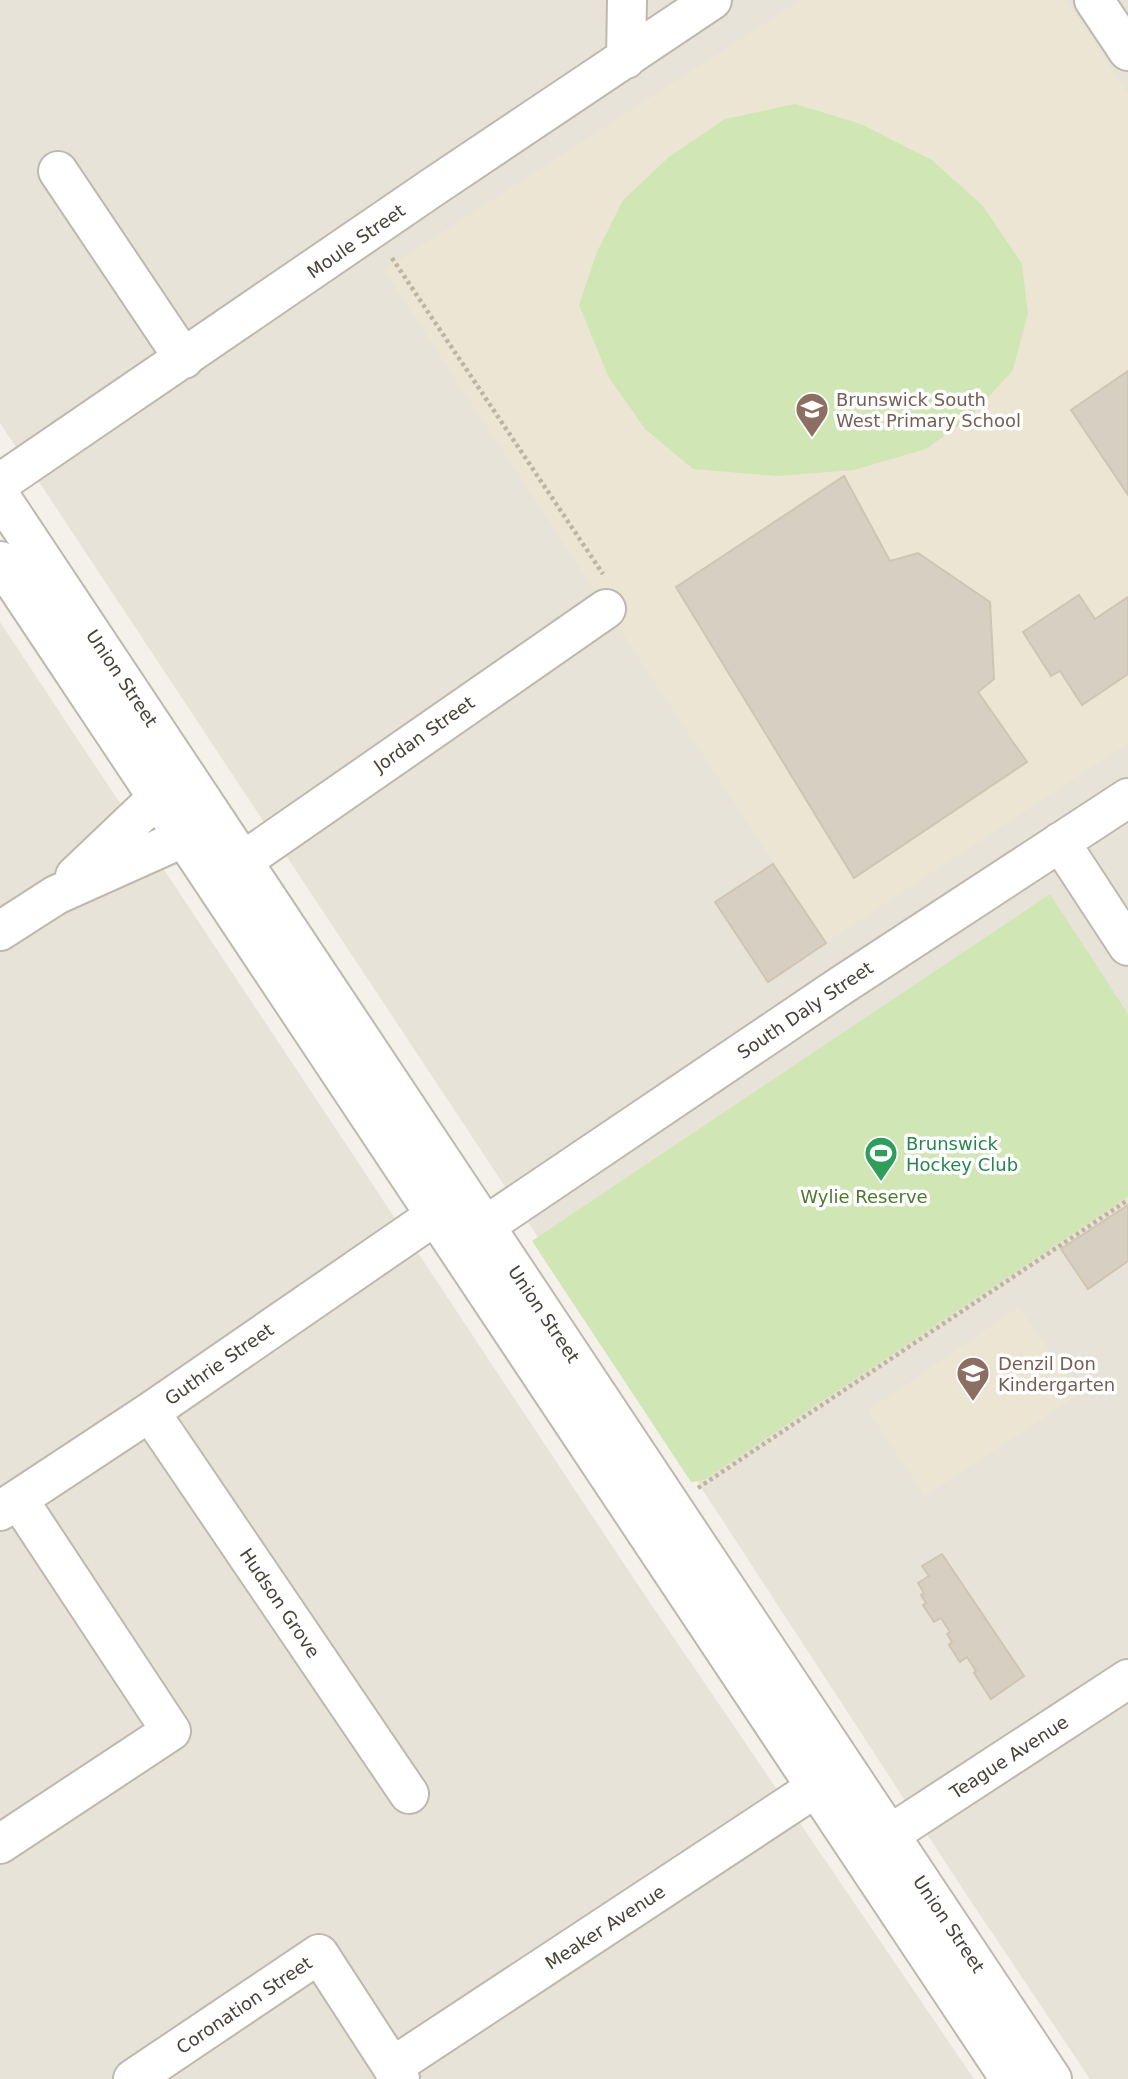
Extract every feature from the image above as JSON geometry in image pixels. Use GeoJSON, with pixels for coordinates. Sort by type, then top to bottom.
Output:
{"type":"FeatureCollection","features":[{"type":"Feature","properties":{"kind":"street"},"geometry":{"type":"LineString","coordinates":[[626,59],[627,0]]}},
{"type":"Feature","properties":{"kind":"street","name":"Moule Street"},"geometry":{"type":"LineString","coordinates":[[0,483],[712,0]]}},
{"type":"Feature","properties":{"kind":"street"},"geometry":{"type":"LineString","coordinates":[[1094,0],[1128,51]]}},
{"type":"Feature","properties":{"kind":"street"},"geometry":{"type":"LineString","coordinates":[[58,171],[184,359]]}},
{"type":"Feature","properties":{"kind":"street","name":"Union Street"},"geometry":{"type":"LineString","coordinates":[[0,496],[436,1214],[832,1778],[889,1835],[1052,2079]]}},
{"type":"Feature","properties":{"kind":"street","name":"Union Street"},"geometry":{"type":"LineString","coordinates":[[0,561],[183,838],[228,871],[485,1226],[832,1778],[1010,2079]]}},
{"type":"Feature","properties":{"kind":"street","name":"Jordan Street"},"geometry":{"type":"LineString","coordinates":[[228,871],[605,592]]}},
{"type":"Feature","properties":{"kind":"street","name":"South Daly Street"},"geometry":{"type":"LineString","coordinates":[[485,1226],[1128,797]]}},
{"type":"Feature","properties":{"kind":"street"},"geometry":{"type":"LineString","coordinates":[[56,895],[157,798]]}},
{"type":"Feature","properties":{"kind":"street"},"geometry":{"type":"LineString","coordinates":[[0,932],[56,895],[183,838]]}},
{"type":"Feature","properties":{"kind":"street"},"geometry":{"type":"LineString","coordinates":[[1060,842],[1128,946]]}},
{"type":"Feature","properties":{"kind":"street","name":"Guthrie Street"},"geometry":{"type":"LineString","coordinates":[[9,1505],[150,1412],[436,1214]]}},
{"type":"Feature","properties":{"kind":"street","name":"Hudson Grove"},"geometry":{"type":"LineString","coordinates":[[150,1412],[409,1794]]}},
{"type":"Feature","properties":{"kind":"street"},"geometry":{"type":"LineString","coordinates":[[0,1844],[171,1731],[9,1505]]}},
{"type":"Feature","properties":{"kind":"street","name":"Teague Avenue"},"geometry":{"type":"LineString","coordinates":[[889,1835],[1128,1679]]}},
{"type":"Feature","properties":{"kind":"street","name":"Meaker Avenue"},"geometry":{"type":"LineString","coordinates":[[396,2073],[832,1778]]}},
{"type":"Feature","properties":{"kind":"street","name":"Coronation Street"},"geometry":{"type":"LineString","coordinates":[[133,2079],[319,1954],[396,2073]]}},
{"type":"Feature","properties":{"kind":"path"},"geometry":{"type":"LineString","coordinates":[[392,258],[605,592]]}},
{"type":"Feature","properties":{"kind":"path"},"geometry":{"type":"LineString","coordinates":[[694,1491],[1128,1200]]}},
{"type":"Feature","properties":{"kind":"shaded area"},"geometry":{"type":"Polygon","coordinates":[[[0,0],[1128,0],[1128,2079],[1090,2079],[0,423],[0,0]]]}},
{"type":"Feature","properties":{"kind":"shaded area","name":"Brunswick South West Primary School"},"geometry":{"type":"Polygon","coordinates":[[[801,0],[1066,0],[1128,94],[1128,743],[826,942],[384,270],[801,0]]]}},
{"type":"Feature","properties":{"kind":"shaded area"},"geometry":{"type":"Polygon","coordinates":[[[0,622],[640,1588],[974,2079],[0,2079],[0,622]]]}},
{"type":"Feature","properties":{"kind":"shaded area","name":"Denzil Don Kindergarten"},"geometry":{"type":"Polygon","coordinates":[[[1019,1307],[1079,1394],[925,1496],[868,1411],[1019,1307]]]}},
{"type":"Feature","properties":{"kind":"green space"},"geometry":{"type":"Polygon","coordinates":[[[795,104],[861,124],[932,160],[983,206],[1022,264],[1028,313],[1013,370],[971,416],[926,449],[854,470],[777,476],[693,469],[645,429],[608,376],[579,305],[597,252],[623,200],[669,157],[725,119],[795,104]]]}},
{"type":"Feature","properties":{"kind":"green space","name":"Wylie Reserve"},"geometry":{"type":"Polygon","coordinates":[[[1050,894],[1128,1014],[1128,1197],[704,1480],[691,1482],[532,1241],[1050,894]]]}},
{"type":"Feature","properties":{"kind":"building"},"geometry":{"type":"Polygon","coordinates":[[[1128,371],[1128,495],[1071,410],[1128,371]]]}},
{"type":"Feature","properties":{"kind":"building"},"geometry":{"type":"Polygon","coordinates":[[[844,476],[890,561],[918,553],[990,602],[994,679],[978,692],[1027,762],[854,878],[676,587],[844,476]]]}},
{"type":"Feature","properties":{"kind":"building"},"geometry":{"type":"Polygon","coordinates":[[[1079,595],[1095,619],[1128,597],[1128,674],[1082,705],[1060,671],[1051,676],[1023,632],[1079,595]]]}},
{"type":"Feature","properties":{"kind":"building"},"geometry":{"type":"Polygon","coordinates":[[[773,864],[826,943],[768,982],[715,902],[773,864]]]}},
{"type":"Feature","properties":{"kind":"building"},"geometry":{"type":"Polygon","coordinates":[[[1128,1205],[1128,1261],[1088,1289],[1061,1249],[1128,1205]]]}},
{"type":"Feature","properties":{"kind":"building"},"geometry":{"type":"Polygon","coordinates":[[[942,1554],[1024,1676],[991,1699],[967,1657],[960,1662],[949,1645],[952,1642],[947,1634],[950,1632],[941,1618],[934,1622],[923,1605],[926,1603],[921,1595],[924,1593],[918,1583],[929,1576],[922,1566],[942,1554]]]}},
{"type":"Feature","properties":{"kind":"place","name":"Brunswick South West Primary School"},"geometry":{"type":"Point","coordinates":[812,439]}},
{"type":"Feature","properties":{"kind":"place","name":"Brunswick Hockey Club"},"geometry":{"type":"Point","coordinates":[881,1183]}},
{"type":"Feature","properties":{"kind":"place","name":"Denzil Don Kindergarten"},"geometry":{"type":"Point","coordinates":[973,1403]}}]}
